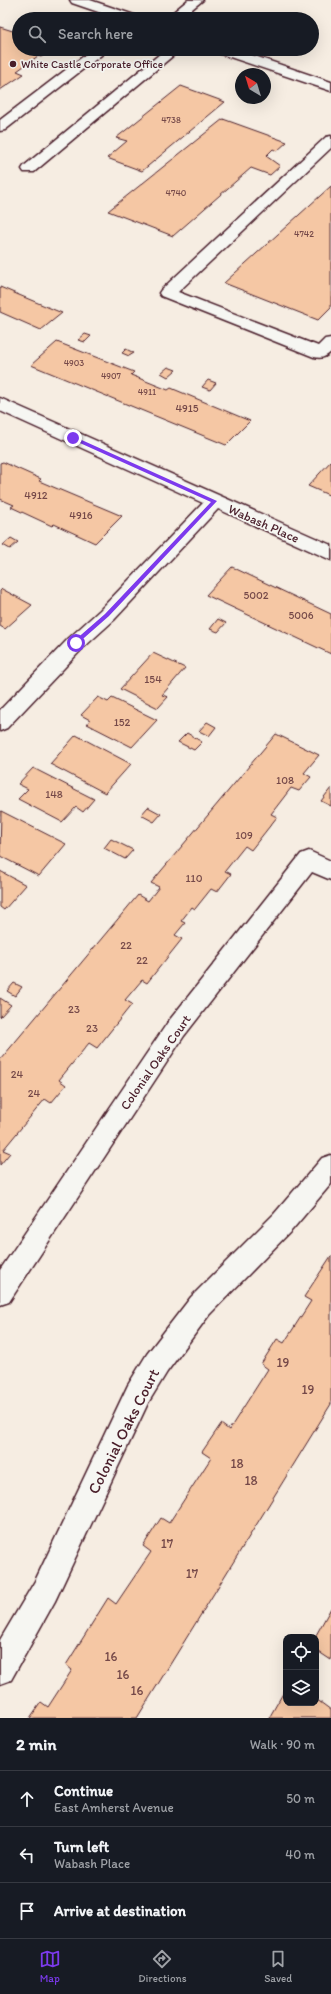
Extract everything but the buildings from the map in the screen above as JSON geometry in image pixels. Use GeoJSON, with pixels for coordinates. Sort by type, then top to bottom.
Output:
{"type":"FeatureCollection","features":[{"type":"Feature","properties":{"kind":"street"},"geometry":{"type":"LineString","coordinates":[[77,0],[112,12]]}},
{"type":"Feature","properties":{"kind":"street"},"geometry":{"type":"LineString","coordinates":[[240,56],[331,87]]}},
{"type":"Feature","properties":{"kind":"street","name":"Wabash Place"},"geometry":{"type":"LineString","coordinates":[[0,404],[331,553]]}},
{"type":"Feature","properties":{"kind":"street"},"geometry":{"type":"LineString","coordinates":[[0,724],[76,643],[107,615],[215,501]]}},
{"type":"Feature","properties":{"kind":"street","name":"Colonial Oaks Court"},"geometry":{"type":"LineString","coordinates":[[0,1293],[180,1023],[309,860],[331,871]]}},
{"type":"Feature","properties":{"kind":"street","name":"Colonial Oaks Court"},"geometry":{"type":"LineString","coordinates":[[0,1669],[45,1591],[138,1394],[157,1363],[200,1306],[283,1222],[331,1166]]}},
{"type":"Feature","properties":{"kind":"lane"},"geometry":{"type":"LineString","coordinates":[[181,12],[196,0]]}},
{"type":"Feature","properties":{"kind":"lane"},"geometry":{"type":"LineString","coordinates":[[0,127],[93,56]]}},
{"type":"Feature","properties":{"kind":"lane"},"geometry":{"type":"LineString","coordinates":[[29,169],[166,56]]}},
{"type":"Feature","properties":{"kind":"lane"},"geometry":{"type":"LineString","coordinates":[[331,140],[167,293],[320,353],[331,343]]}},
{"type":"Feature","properties":{"kind":"place","name":"White Castle Corporate Office"},"geometry":{"type":"Point","coordinates":[13,64]}},
{"type":"Feature","properties":{"kind":"route"},"geometry":{"type":"LineString","coordinates":[[73,438],[215,501],[107,615],[76,643]]}}]}
